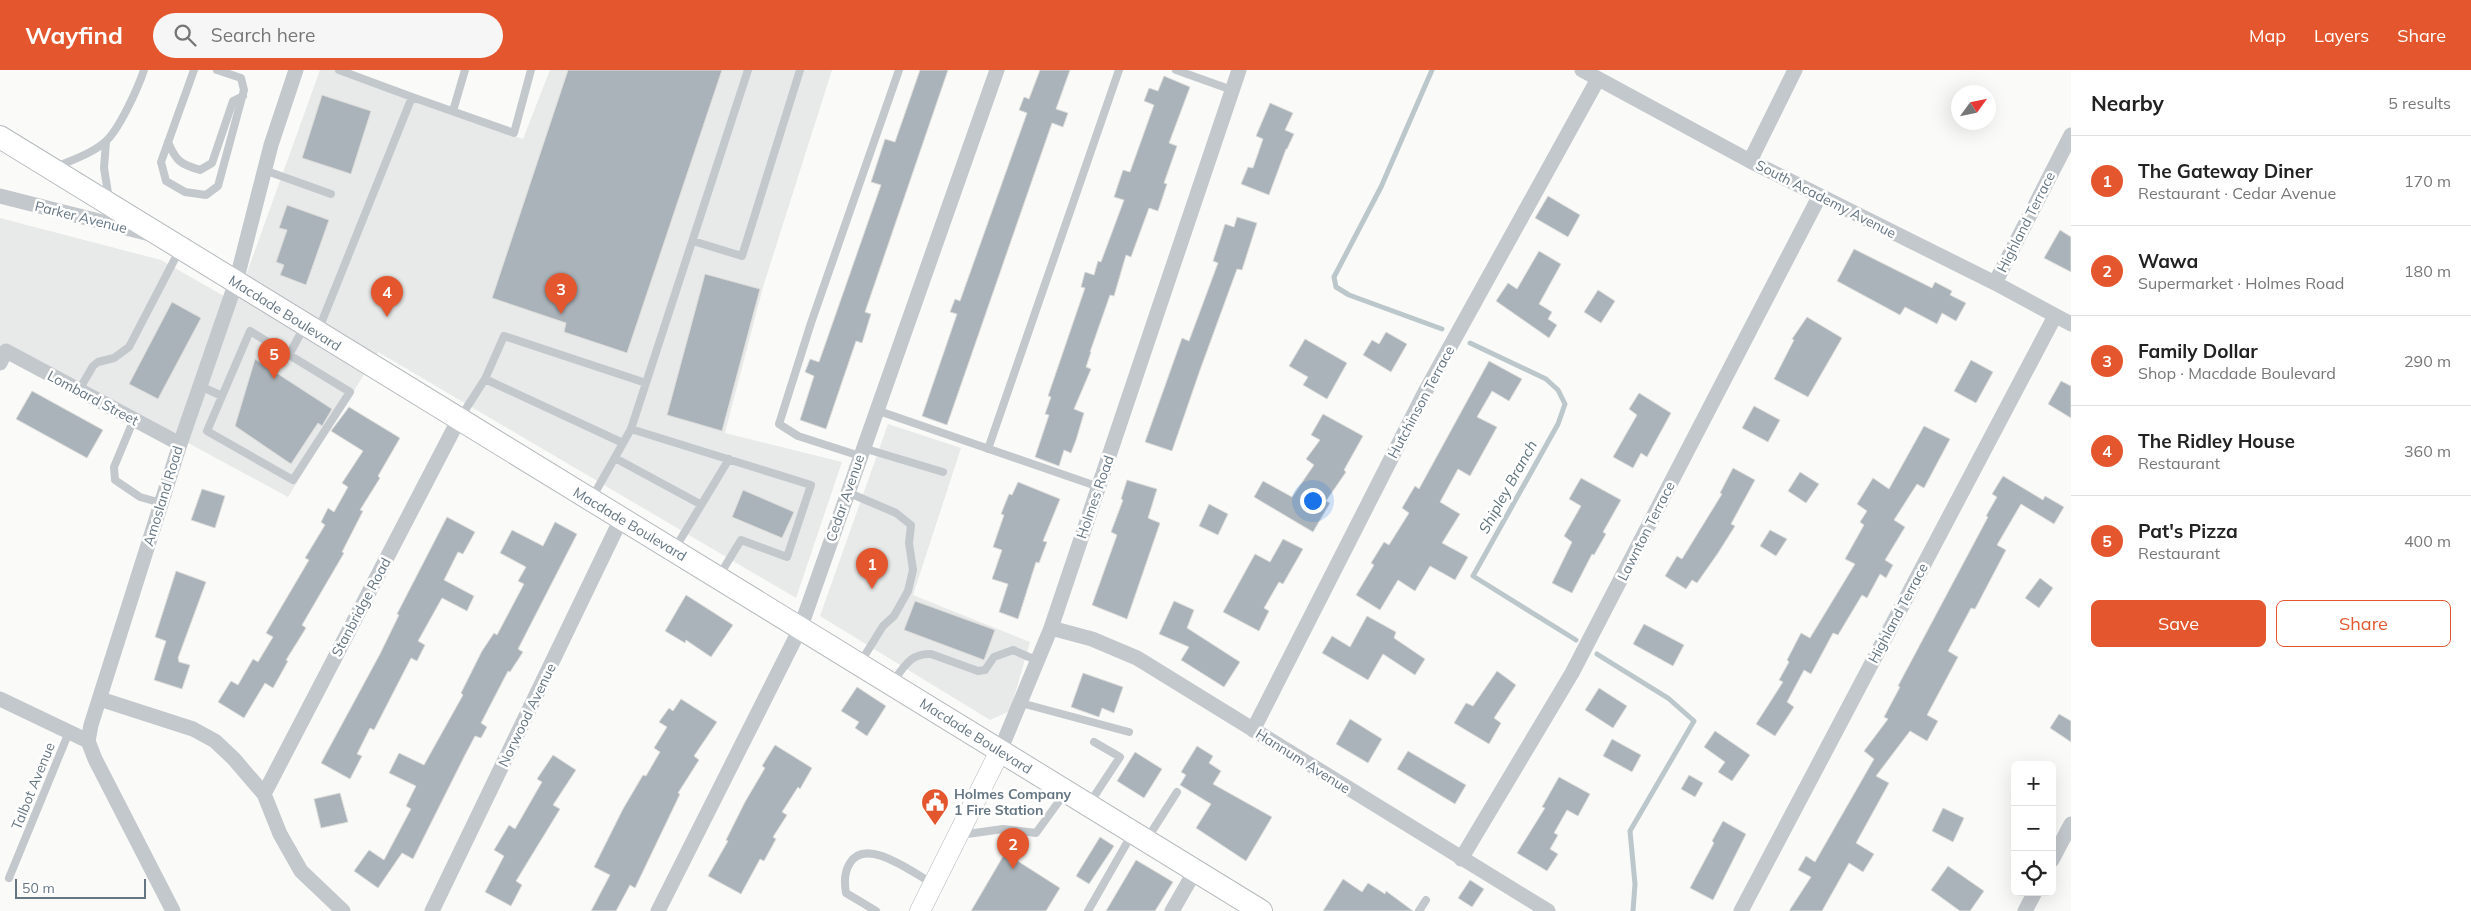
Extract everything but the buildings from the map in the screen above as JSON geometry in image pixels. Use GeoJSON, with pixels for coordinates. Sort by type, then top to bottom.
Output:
{"type":"FeatureCollection","features":[{"type":"Feature","properties":{"kind":"main road","name":"Macdade Boulevard"},"geometry":{"type":"LineString","coordinates":[[0,137],[1261,911]]}},
{"type":"Feature","properties":{"kind":"street","name":"Amosland Road"},"geometry":{"type":"LineString","coordinates":[[88,741],[91,725],[180,444],[236,282],[271,145],[296,70]]}},
{"type":"Feature","properties":{"kind":"street","name":"Cedar Avenue"},"geometry":{"type":"LineString","coordinates":[[658,911],[800,628],[997,70]]}},
{"type":"Feature","properties":{"kind":"street","name":"Holmes Road"},"geometry":{"type":"LineString","coordinates":[[920,911],[960,835],[1000,751],[1051,628],[1239,70]]}},
{"type":"Feature","properties":{"kind":"street","name":"South Academy Avenue"},"geometry":{"type":"LineString","coordinates":[[1582,70],[1750,161],[1995,283],[2071,324]]}},
{"type":"Feature","properties":{"kind":"street"},"geometry":{"type":"LineString","coordinates":[[1750,161],[1795,70]]}},
{"type":"Feature","properties":{"kind":"street","name":"Hutchinson Terrace"},"geometry":{"type":"LineString","coordinates":[[1253,730],[1425,392],[1598,79]]}},
{"type":"Feature","properties":{"kind":"street","name":"Highland Terrace"},"geometry":{"type":"LineString","coordinates":[[1995,283],[2071,135]]}},
{"type":"Feature","properties":{"kind":"street","name":"Parker Avenue"},"geometry":{"type":"LineString","coordinates":[[0,196],[171,243]]}},
{"type":"Feature","properties":{"kind":"street","name":"Lawnton Terrace"},"geometry":{"type":"LineString","coordinates":[[1460,859],[1572,673],[1819,196]]}},
{"type":"Feature","properties":{"kind":"street","name":"Highland Terrace"},"geometry":{"type":"LineString","coordinates":[[1741,911],[2055,316]]}},
{"type":"Feature","properties":{"kind":"street","name":"Lombard Street"},"geometry":{"type":"LineString","coordinates":[[3,357],[79,390],[180,444]]}},
{"type":"Feature","properties":{"kind":"street","name":"Stanbridge Road"},"geometry":{"type":"LineString","coordinates":[[264,794],[459,419]]}},
{"type":"Feature","properties":{"kind":"street","name":"Norwood Avenue"},"geometry":{"type":"LineString","coordinates":[[432,911],[621,518]]}},
{"type":"Feature","properties":{"kind":"street","name":"Hannum Avenue"},"geometry":{"type":"LineString","coordinates":[[1051,628],[1092,639],[1137,658],[1460,859],[1548,911]]}},
{"type":"Feature","properties":{"kind":"street"},"geometry":{"type":"LineString","coordinates":[[100,699],[193,729],[215,741],[234,759],[264,794],[280,834],[301,871],[343,911]]}},
{"type":"Feature","properties":{"kind":"street"},"geometry":{"type":"LineString","coordinates":[[0,700],[88,741],[104,779],[173,911]]}},
{"type":"Feature","properties":{"kind":"street"},"geometry":{"type":"LineString","coordinates":[[2056,852],[2071,824]]}},
{"type":"Feature","properties":{"kind":"street"},"geometry":{"type":"LineString","coordinates":[[1172,911],[1195,870]]}},
{"type":"Feature","properties":{"kind":"street"},"geometry":{"type":"LineString","coordinates":[[2025,911],[2033,896]]}},
{"type":"Feature","properties":{"kind":"lane"},"geometry":{"type":"LineString","coordinates":[[110,205],[104,168],[106,142],[137,91],[144,70]]}},
{"type":"Feature","properties":{"kind":"lane"},"geometry":{"type":"LineString","coordinates":[[194,70],[161,162],[166,181],[185,192],[206,195],[218,186],[244,90],[241,78],[216,70]]}},
{"type":"Feature","properties":{"kind":"lane"},"geometry":{"type":"LineString","coordinates":[[339,70],[514,133],[531,70]]}},
{"type":"Feature","properties":{"kind":"lane"},"geometry":{"type":"LineString","coordinates":[[453,111],[465,70]]}},
{"type":"Feature","properties":{"kind":"lane"},"geometry":{"type":"LineString","coordinates":[[591,500],[631,429],[748,70]]}},
{"type":"Feature","properties":{"kind":"lane"},"geometry":{"type":"LineString","coordinates":[[693,241],[742,256],[800,70]]}},
{"type":"Feature","properties":{"kind":"lane"},"geometry":{"type":"LineString","coordinates":[[899,70],[811,323],[779,424],[798,436],[943,472]]}},
{"type":"Feature","properties":{"kind":"lane"},"geometry":{"type":"LineString","coordinates":[[988,449],[1119,70]]}},
{"type":"Feature","properties":{"kind":"lane"},"geometry":{"type":"LineString","coordinates":[[1176,70],[1232,90]]}},
{"type":"Feature","properties":{"kind":"lane"},"geometry":{"type":"LineString","coordinates":[[168,142],[174,158],[185,166],[200,170],[212,163],[233,101],[243,96]]}},
{"type":"Feature","properties":{"kind":"lane"},"geometry":{"type":"LineString","coordinates":[[289,355],[311,329],[412,97]]}},
{"type":"Feature","properties":{"kind":"lane"},"geometry":{"type":"LineString","coordinates":[[51,169],[85,155],[106,142]]}},
{"type":"Feature","properties":{"kind":"lane"},"geometry":{"type":"LineString","coordinates":[[264,170],[331,194]]}},
{"type":"Feature","properties":{"kind":"lane"},"geometry":{"type":"LineString","coordinates":[[79,390],[93,366],[98,362],[114,358],[129,347],[171,243]]}},
{"type":"Feature","properties":{"kind":"lane"},"geometry":{"type":"LineString","coordinates":[[250,331],[350,392],[293,480],[208,431],[222,396],[250,331]]}},
{"type":"Feature","properties":{"kind":"lane"},"geometry":{"type":"LineString","coordinates":[[459,419],[485,379],[504,336],[646,383]]}},
{"type":"Feature","properties":{"kind":"lane"},"geometry":{"type":"LineString","coordinates":[[485,379],[623,443]]}},
{"type":"Feature","properties":{"kind":"lane"},"geometry":{"type":"LineString","coordinates":[[200,386],[222,396]]}},
{"type":"Feature","properties":{"kind":"lane"},"geometry":{"type":"LineString","coordinates":[[876,410],[1099,487]]}},
{"type":"Feature","properties":{"kind":"lane"},"geometry":{"type":"LineString","coordinates":[[134,419],[114,468],[115,480],[140,497],[161,503]]}},
{"type":"Feature","properties":{"kind":"lane"},"geometry":{"type":"LineString","coordinates":[[631,429],[811,485],[787,557],[741,540],[718,578]]}},
{"type":"Feature","properties":{"kind":"lane"},"geometry":{"type":"LineString","coordinates":[[615,458],[700,504]]}},
{"type":"Feature","properties":{"kind":"lane"},"geometry":{"type":"LineString","coordinates":[[674,551],[700,504],[729,460]]}},
{"type":"Feature","properties":{"kind":"lane"},"geometry":{"type":"LineString","coordinates":[[847,492],[896,512],[911,525],[909,543],[913,570],[908,591],[894,616],[883,626],[858,664]]}},
{"type":"Feature","properties":{"kind":"lane"},"geometry":{"type":"LineString","coordinates":[[891,684],[911,657],[923,653],[931,654],[978,671],[986,670],[994,657],[1013,650],[1038,661]]}},
{"type":"Feature","properties":{"kind":"lane"},"geometry":{"type":"LineString","coordinates":[[1021,703],[1130,732]]}},
{"type":"Feature","properties":{"kind":"lane","name":"Talbot Avenue"},"geometry":{"type":"LineString","coordinates":[[9,878],[69,732]]}},
{"type":"Feature","properties":{"kind":"lane"},"geometry":{"type":"LineString","coordinates":[[1088,805],[1120,756],[1094,742]]}},
{"type":"Feature","properties":{"kind":"lane"},"geometry":{"type":"LineString","coordinates":[[960,835],[1003,829],[1036,833],[1067,792]]}},
{"type":"Feature","properties":{"kind":"lane"},"geometry":{"type":"LineString","coordinates":[[1088,911],[1140,836],[1177,792]]}},
{"type":"Feature","properties":{"kind":"lane"},"geometry":{"type":"LineString","coordinates":[[876,911],[846,893],[844,882],[846,873],[855,856],[870,852],[880,855],[934,884]]}},
{"type":"Feature","properties":{"kind":"lane"},"geometry":{"type":"LineString","coordinates":[[1419,911],[1426,900]]}},
{"type":"Feature","properties":{"kind":"shaded area"},"geometry":{"type":"Polygon","coordinates":[[[320,70],[339,70],[523,139],[550,70],[832,70],[763,287],[725,433],[842,462],[796,598],[378,352],[288,497],[177,437],[0,346],[0,218],[161,260],[236,303],[320,70]]]}},
{"type":"Feature","properties":{"kind":"shaded area"},"geometry":{"type":"Polygon","coordinates":[[[888,424],[961,448],[913,595],[1030,642],[1010,711],[990,720],[820,616],[888,424]]]}},
{"type":"Feature","properties":{"kind":"waterway","name":"Shipley Branch"},"geometry":{"type":"LineString","coordinates":[[1432,70],[1381,187],[1334,277],[1336,287],[1349,295],[1442,329]]}},
{"type":"Feature","properties":{"kind":"waterway","name":"Shipley Branch"},"geometry":{"type":"LineString","coordinates":[[1470,343],[1546,379],[1558,390],[1565,404],[1558,424],[1473,576],[1576,640]]}},
{"type":"Feature","properties":{"kind":"waterway","name":"Shipley Branch"},"geometry":{"type":"LineString","coordinates":[[1597,654],[1668,698],[1694,721],[1630,831],[1635,884],[1633,911]]}},
{"type":"Feature","properties":{"kind":"place","name":"Family Dollar"},"geometry":{"type":"Point","coordinates":[561,314]}},
{"type":"Feature","properties":{"kind":"place","name":"The Ridley House"},"geometry":{"type":"Point","coordinates":[387,317]}},
{"type":"Feature","properties":{"kind":"place","name":"Pat's Pizza"},"geometry":{"type":"Point","coordinates":[274,379]}},
{"type":"Feature","properties":{"kind":"place","name":"The Gateway Diner"},"geometry":{"type":"Point","coordinates":[872,589]}},
{"type":"Feature","properties":{"kind":"place","name":"Holmes Company 1 Fire Station"},"geometry":{"type":"Point","coordinates":[935,826]}},
{"type":"Feature","properties":{"kind":"place","name":"Wawa"},"geometry":{"type":"Point","coordinates":[1013,869]}}]}
